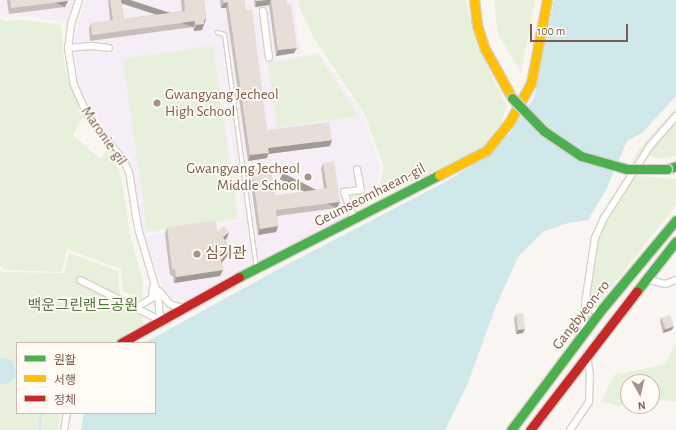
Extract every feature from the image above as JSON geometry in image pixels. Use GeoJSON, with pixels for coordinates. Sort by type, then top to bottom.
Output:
{"type":"FeatureCollection","features":[{"type":"Feature","properties":{"kind":"main road"},"geometry":{"type":"LineString","coordinates":[[474,0],[477,25],[485,49],[512,98],[544,131],[582,156],[626,169],[673,168],[676,172]]}},
{"type":"Feature","properties":{"kind":"main road","name":"Geumseomhaean-gil"},"geometry":{"type":"LineString","coordinates":[[122,342],[256,268],[354,220],[486,151],[499,137],[531,83],[547,0]]}},
{"type":"Feature","properties":{"kind":"main road"},"geometry":{"type":"LineString","coordinates":[[666,232],[676,216]]}},
{"type":"Feature","properties":{"kind":"main road","name":"Gangbyeon-ro"},"geometry":{"type":"LineString","coordinates":[[511,430],[601,310],[676,220]]}},
{"type":"Feature","properties":{"kind":"main road","name":"Gangbyeon-ro"},"geometry":{"type":"LineString","coordinates":[[530,430],[587,354],[676,242]]}},
{"type":"Feature","properties":{"kind":"street","name":"Maronie-gil"},"geometry":{"type":"LineString","coordinates":[[79,0],[71,25],[68,48],[72,76],[79,100],[89,118],[124,161],[129,172],[141,240],[154,280],[160,320]]}},
{"type":"Feature","properties":{"kind":"street"},"geometry":{"type":"LineString","coordinates":[[263,11],[269,58]]}},
{"type":"Feature","properties":{"kind":"street"},"geometry":{"type":"LineString","coordinates":[[68,48],[91,46],[109,48]]}},
{"type":"Feature","properties":{"kind":"street"},"geometry":{"type":"LineString","coordinates":[[584,334],[585,303],[592,249],[604,218],[650,146],[676,116]]}},
{"type":"Feature","properties":{"kind":"street"},"geometry":{"type":"LineString","coordinates":[[354,220],[344,192],[361,190],[358,169]]}},
{"type":"Feature","properties":{"kind":"street"},"geometry":{"type":"LineString","coordinates":[[646,279],[665,284],[676,280]]}},
{"type":"Feature","properties":{"kind":"street"},"geometry":{"type":"LineString","coordinates":[[80,280],[160,320]]}},
{"type":"Feature","properties":{"kind":"street"},"geometry":{"type":"LineString","coordinates":[[135,308],[152,298],[154,280]]}},
{"type":"Feature","properties":{"kind":"street"},"geometry":{"type":"LineString","coordinates":[[154,280],[162,297],[174,307],[182,308]]}},
{"type":"Feature","properties":{"kind":"street"},"geometry":{"type":"LineString","coordinates":[[585,303],[594,310],[601,310]]}},
{"type":"Feature","properties":{"kind":"street"},"geometry":{"type":"LineString","coordinates":[[570,430],[589,402],[590,376],[587,354]]}},
{"type":"Feature","properties":{"kind":"street"},"geometry":{"type":"LineString","coordinates":[[64,430],[67,414]]}},
{"type":"Feature","properties":{"kind":"lane"},"geometry":{"type":"LineString","coordinates":[[217,32],[224,34],[256,268]]}},
{"type":"Feature","properties":{"kind":"shaded area"},"geometry":{"type":"Polygon","coordinates":[[[0,0],[74,0],[67,22],[25,16],[2,17],[0,14],[0,0]]]}},
{"type":"Feature","properties":{"kind":"shaded area","name":"Gwangyang Jecheol High School"},"geometry":{"type":"Polygon","coordinates":[[[86,0],[294,0],[301,54],[263,59],[266,81],[222,86],[240,220],[143,234],[130,164],[98,119],[80,87],[75,55],[75,33],[86,0]]]}},
{"type":"Feature","properties":{"kind":"shaded area","name":"Gwangyang Jecheol Middle School"},"geometry":{"type":"Polygon","coordinates":[[[319,53],[363,115],[380,166],[377,187],[350,193],[354,215],[185,301],[166,297],[144,236],[243,221],[224,88],[268,82],[265,61],[319,53]]]}},
{"type":"Feature","properties":{"kind":"green space"},"geometry":{"type":"Polygon","coordinates":[[[300,0],[466,0],[477,46],[507,106],[501,123],[481,148],[356,209],[352,195],[379,189],[384,167],[365,115],[315,40],[298,5],[300,0]]]}},
{"type":"Feature","properties":{"kind":"green space"},"geometry":{"type":"Polygon","coordinates":[[[494,0],[535,0],[521,73],[498,34],[494,0]]]}},
{"type":"Feature","properties":{"kind":"green space"},"geometry":{"type":"Polygon","coordinates":[[[0,18],[3,21],[23,20],[61,25],[65,70],[83,116],[73,135],[100,159],[110,148],[120,172],[131,239],[143,280],[142,300],[123,291],[121,269],[67,249],[61,272],[4,270],[0,265],[0,18]]]}},
{"type":"Feature","properties":{"kind":"green space"},"geometry":{"type":"Polygon","coordinates":[[[213,46],[237,218],[147,231],[123,59],[213,46]]]}},
{"type":"Feature","properties":{"kind":"green space"},"geometry":{"type":"Polygon","coordinates":[[[318,55],[358,116],[277,127],[268,63],[318,55]]]}},
{"type":"Feature","properties":{"kind":"green space"},"geometry":{"type":"Polygon","coordinates":[[[676,108],[676,156],[661,159],[647,155],[639,176],[676,179],[676,205],[598,304],[588,302],[597,242],[607,216],[638,150],[676,108]]]}},
{"type":"Feature","properties":{"kind":"green space","name":"백운그린랜드공원"},"geometry":{"type":"Polygon","coordinates":[[[69,253],[118,271],[120,302],[143,317],[143,324],[113,342],[16,342],[16,414],[60,414],[58,430],[0,430],[0,270],[2,272],[64,273],[69,253]]]}},
{"type":"Feature","properties":{"kind":"green space"},"geometry":{"type":"Polygon","coordinates":[[[676,345],[676,402],[660,400],[660,374],[620,374],[620,406],[601,402],[614,375],[663,365],[676,345]]]}},
{"type":"Feature","properties":{"kind":"water"},"geometry":{"type":"Polygon","coordinates":[[[554,0],[676,0],[676,96],[642,133],[627,141],[606,190],[588,220],[568,223],[543,232],[518,257],[496,306],[467,385],[445,430],[81,430],[84,414],[156,414],[156,342],[146,342],[288,264],[447,181],[489,155],[510,133],[534,98],[554,0]]]}},
{"type":"Feature","properties":{"kind":"water"},"geometry":{"type":"Polygon","coordinates":[[[6,358],[13,362],[16,375],[10,383],[0,384],[0,359],[6,358]]]}},
{"type":"Feature","properties":{"kind":"building"},"geometry":{"type":"Polygon","coordinates":[[[10,0],[67,0],[68,1],[11,8],[10,0]]]}},
{"type":"Feature","properties":{"kind":"building"},"geometry":{"type":"Polygon","coordinates":[[[110,0],[121,0],[124,19],[185,11],[184,0],[204,0],[206,19],[204,20],[204,24],[196,25],[195,21],[92,35],[91,23],[113,20],[110,0]]]}},
{"type":"Feature","properties":{"kind":"building"},"geometry":{"type":"Polygon","coordinates":[[[223,0],[244,0],[246,10],[252,9],[267,130],[329,122],[332,140],[268,148],[269,153],[250,155],[228,2],[224,3],[223,0]]]}},
{"type":"Feature","properties":{"kind":"building"},"geometry":{"type":"Polygon","coordinates":[[[271,0],[286,0],[287,5],[291,4],[297,48],[278,50],[271,0]]]}},
{"type":"Feature","properties":{"kind":"building"},"geometry":{"type":"Polygon","coordinates":[[[334,161],[340,202],[276,210],[278,226],[260,229],[252,170],[271,167],[275,196],[327,188],[323,163],[334,161]]]}},
{"type":"Feature","properties":{"kind":"building","name":"심기관"},"geometry":{"type":"Polygon","coordinates":[[[216,221],[217,232],[224,226],[229,232],[223,237],[230,250],[221,260],[223,270],[176,277],[175,270],[172,269],[167,227],[216,221]]]}},
{"type":"Feature","properties":{"kind":"building"},"geometry":{"type":"Polygon","coordinates":[[[523,313],[525,329],[518,330],[516,314],[523,313]]]}},
{"type":"Feature","properties":{"kind":"building"},"geometry":{"type":"Polygon","coordinates":[[[670,315],[674,326],[666,329],[662,318],[670,315]]]}},
{"type":"Feature","properties":{"kind":"waterway"},"geometry":{"type":"LineString","coordinates":[[40,430],[41,414]]}},
{"type":"Feature","properties":{"kind":"traffic: fast"},"geometry":{"type":"LineString","coordinates":[[512,98],[544,131],[581,156],[627,169],[667,169]]}},
{"type":"Feature","properties":{"kind":"traffic: fast"},"geometry":{"type":"LineString","coordinates":[[667,169],[676,166]]}},
{"type":"Feature","properties":{"kind":"traffic: fast"},"geometry":{"type":"LineString","coordinates":[[239,277],[439,175]]}},
{"type":"Feature","properties":{"kind":"traffic: fast"},"geometry":{"type":"LineString","coordinates":[[511,430],[601,310],[676,220]]}},
{"type":"Feature","properties":{"kind":"traffic: fast"},"geometry":{"type":"LineString","coordinates":[[637,291],[676,241]]}},
{"type":"Feature","properties":{"kind":"traffic: slow"},"geometry":{"type":"LineString","coordinates":[[474,0],[477,25],[485,49],[512,98]]}},
{"type":"Feature","properties":{"kind":"traffic: slow"},"geometry":{"type":"LineString","coordinates":[[439,175],[486,151],[509,123],[531,83],[547,0]]}},
{"type":"Feature","properties":{"kind":"traffic: jam"},"geometry":{"type":"LineString","coordinates":[[123,342],[239,277]]}},
{"type":"Feature","properties":{"kind":"traffic: jam"},"geometry":{"type":"LineString","coordinates":[[530,430],[637,291]]}},
{"type":"Feature","properties":{"kind":"place","name":"Gwangyang Jecheol High School"},"geometry":{"type":"Point","coordinates":[157,103]}},
{"type":"Feature","properties":{"kind":"place","name":"Gwangyang Jecheol Middle School"},"geometry":{"type":"Point","coordinates":[308,177]}},
{"type":"Feature","properties":{"kind":"place","name":"심기관"},"geometry":{"type":"Point","coordinates":[197,254]}}]}
